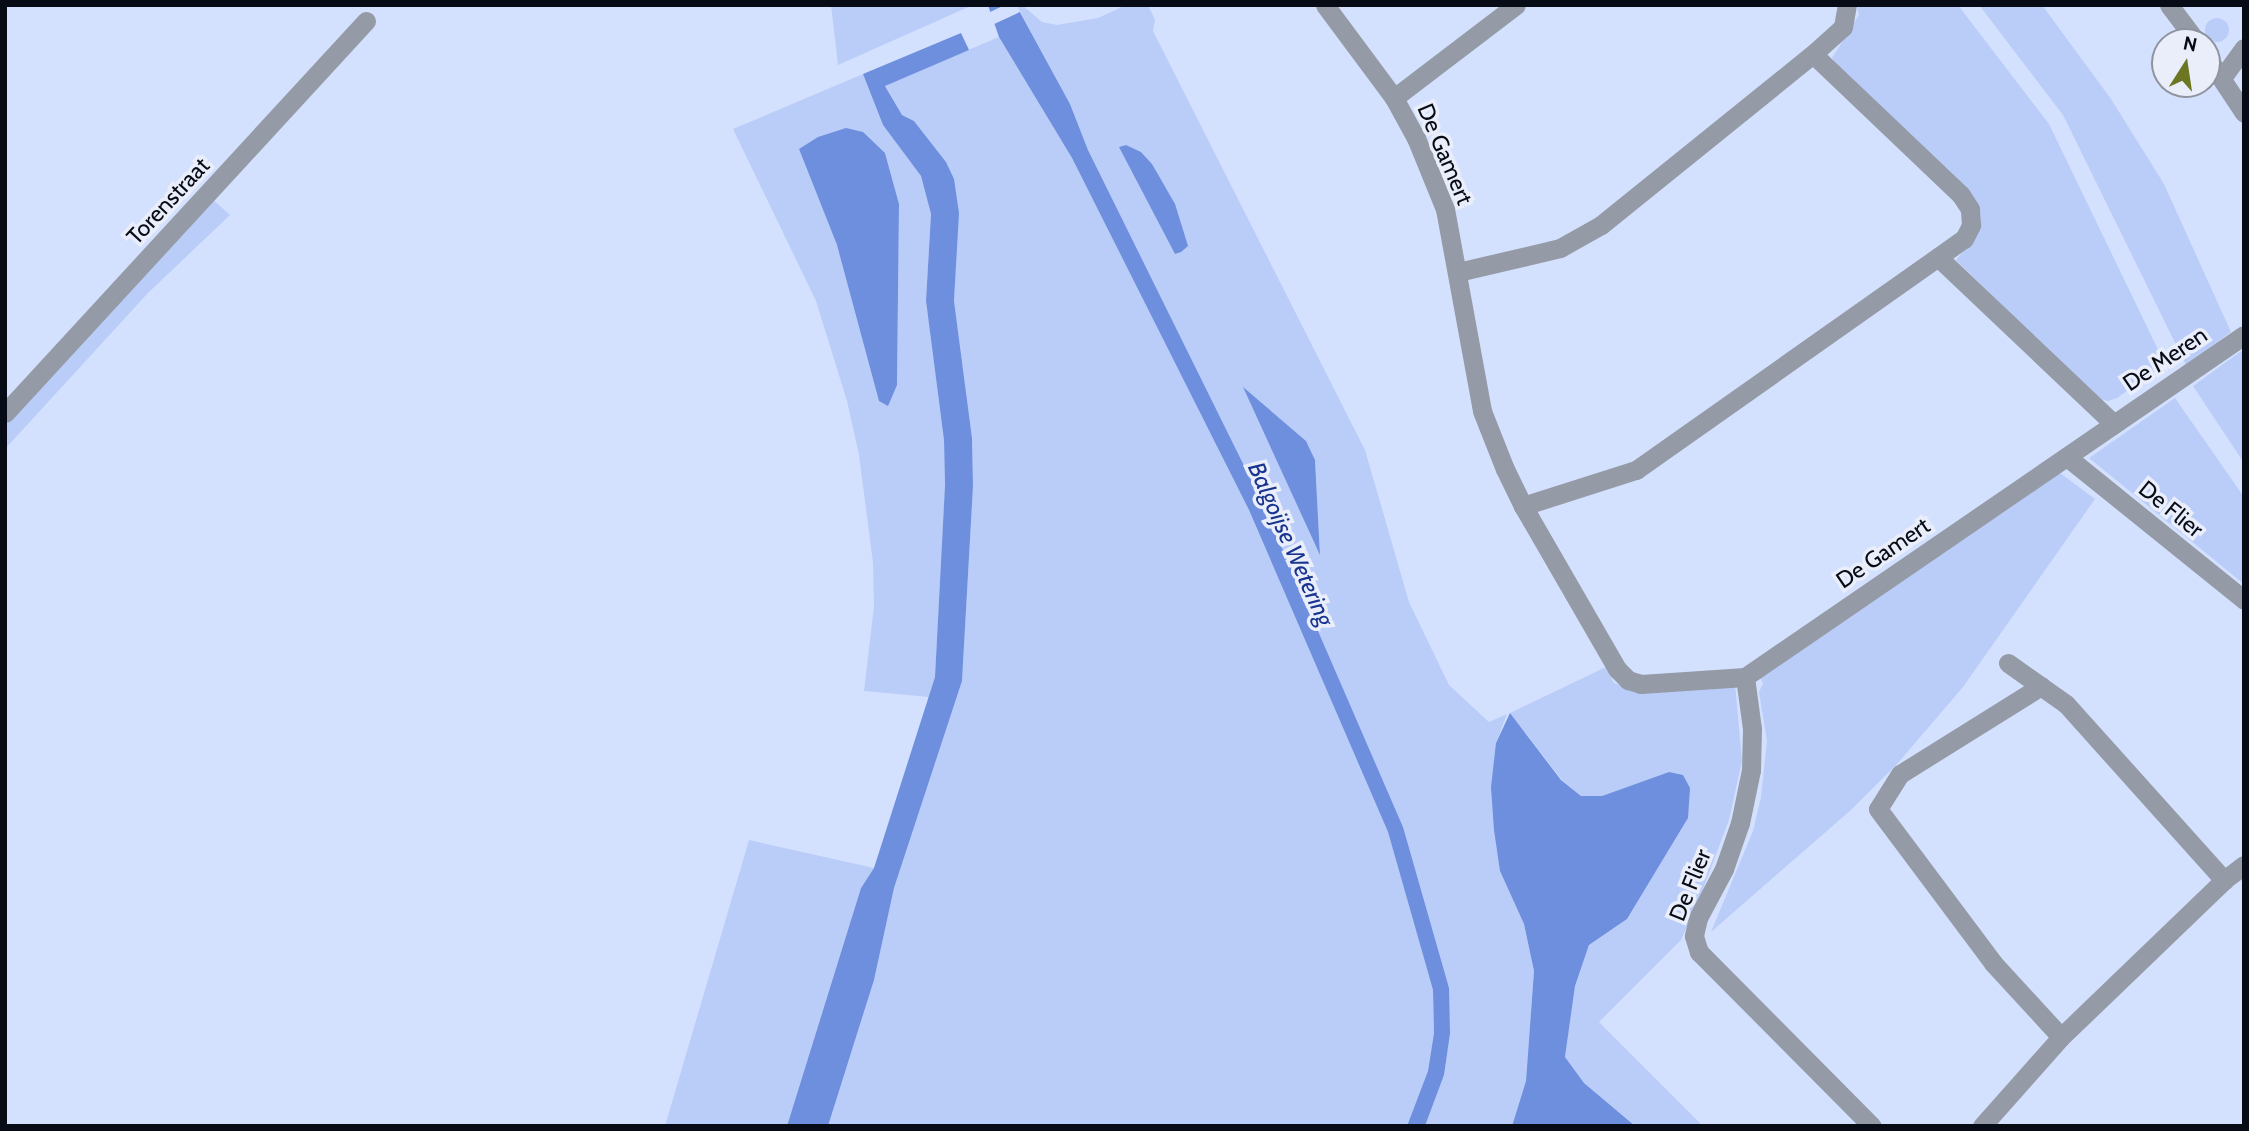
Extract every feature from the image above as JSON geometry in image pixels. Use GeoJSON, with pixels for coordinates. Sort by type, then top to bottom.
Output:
{"type":"FeatureCollection","features":[{"type":"Feature","properties":{"kind":"street","name":"De Gamert"},"geometry":{"type":"LineString","coordinates":[[1325,5],[1394,98],[1416,138],[1445,209],[1482,411],[1522,506],[1617,669],[1628,680],[1641,684],[1745,677],[2114,424]]}},
{"type":"Feature","properties":{"kind":"street","name":"De Gamert"},"geometry":{"type":"LineString","coordinates":[[1394,98],[1516,5]]}},
{"type":"Feature","properties":{"kind":"street"},"geometry":{"type":"LineString","coordinates":[[1458,272],[1560,247],[1601,225],[1813,54],[1843,27],[1847,5]]}},
{"type":"Feature","properties":{"kind":"street"},"geometry":{"type":"LineString","coordinates":[[2169,5],[2186,28]]}},
{"type":"Feature","properties":{"kind":"street","name":"Torenstraat"},"geometry":{"type":"LineString","coordinates":[[5,413],[366,21]]}},
{"type":"Feature","properties":{"kind":"street"},"geometry":{"type":"LineString","coordinates":[[2244,48],[2222,78],[2244,113]]}},
{"type":"Feature","properties":{"kind":"street"},"geometry":{"type":"LineString","coordinates":[[1522,506],[1636,470],[1964,239],[1971,225],[1970,209],[1966,202],[1813,54]]}},
{"type":"Feature","properties":{"kind":"street"},"geometry":{"type":"LineString","coordinates":[[1939,258],[2114,424]]}},
{"type":"Feature","properties":{"kind":"street","name":"De Meren"},"geometry":{"type":"LineString","coordinates":[[2114,424],[2244,335]]}},
{"type":"Feature","properties":{"kind":"street","name":"De Flier"},"geometry":{"type":"LineString","coordinates":[[2067,457],[2244,600]]}},
{"type":"Feature","properties":{"kind":"street"},"geometry":{"type":"LineString","coordinates":[[2008,663],[2066,704],[2224,880]]}},
{"type":"Feature","properties":{"kind":"street","name":"De Flier"},"geometry":{"type":"LineString","coordinates":[[1745,677],[1752,729],[1751,770],[1740,823],[1724,869],[1698,918],[1693,936],[1699,952],[1872,1126]]}},
{"type":"Feature","properties":{"kind":"street"},"geometry":{"type":"LineString","coordinates":[[2041,687],[1900,774],[1878,810],[1993,963],[2062,1037]]}},
{"type":"Feature","properties":{"kind":"street"},"geometry":{"type":"LineString","coordinates":[[1982,1126],[2062,1037],[2224,880],[2244,865]]}},
{"type":"Feature","properties":{"kind":"shaded area"},"geometry":{"type":"Polygon","coordinates":[[[831,5],[973,5],[838,65],[831,5]]]}},
{"type":"Feature","properties":{"kind":"shaded area"},"geometry":{"type":"Polygon","coordinates":[[[1022,5],[1042,22],[1057,25],[1098,18],[1126,5],[1148,5],[1155,20],[1153,31],[1365,450],[1409,602],[1449,685],[1489,722],[1507,714],[1496,743],[1500,871],[1524,924],[1534,971],[1526,1081],[1512,1126],[1425,1126],[1444,1075],[1450,1034],[1403,827],[1263,504],[1088,150],[1070,104],[1017,6],[1022,5]],[[1126,145],[1120,147],[1176,254],[1187,245],[1181,227],[1152,164],[1141,152],[1126,145]],[[1244,389],[1320,553],[1315,460],[1306,441],[1244,389]]]}},
{"type":"Feature","properties":{"kind":"shaded area"},"geometry":{"type":"Polygon","coordinates":[[[1857,5],[1958,5],[2049,124],[2165,364],[2117,398],[2108,401],[2097,398],[1956,260],[1971,242],[1974,199],[1950,171],[1844,77],[1832,58],[1859,15],[1857,5]]]}},
{"type":"Feature","properties":{"kind":"shaded area"},"geometry":{"type":"Polygon","coordinates":[[[1979,5],[2042,5],[2111,99],[2164,184],[2231,332],[2186,365],[2063,115],[1979,5]]]}},
{"type":"Feature","properties":{"kind":"shaded area"},"geometry":{"type":"Polygon","coordinates":[[[2217,18],[2226,21],[2228,35],[2221,41],[2221,28],[2205,28],[2208,21],[2217,18]]]}},
{"type":"Feature","properties":{"kind":"shaded area"},"geometry":{"type":"Polygon","coordinates":[[[999,37],[1072,158],[1249,510],[1388,832],[1433,990],[1434,1033],[1428,1071],[1407,1126],[828,1126],[874,980],[894,888],[962,681],[973,486],[972,438],[954,301],[956,263],[946,162],[914,121],[902,115],[885,85],[999,37]]]}},
{"type":"Feature","properties":{"kind":"shaded area"},"geometry":{"type":"Polygon","coordinates":[[[863,74],[883,125],[921,176],[931,214],[926,301],[944,440],[945,485],[935,677],[929,697],[864,691],[874,606],[873,563],[859,455],[847,401],[816,301],[733,129],[863,74]],[[799,149],[837,245],[859,322],[897,385],[899,204],[885,153],[799,149]]]}},
{"type":"Feature","properties":{"kind":"shaded area"},"geometry":{"type":"Polygon","coordinates":[[[210,197],[230,215],[148,293],[5,449],[5,415],[210,197]]]}},
{"type":"Feature","properties":{"kind":"shaded area"},"geometry":{"type":"Polygon","coordinates":[[[2244,349],[2244,463],[2193,386],[2244,349]]]}},
{"type":"Feature","properties":{"kind":"shaded area"},"geometry":{"type":"Polygon","coordinates":[[[2175,398],[2244,497],[2244,584],[2089,458],[2175,398]]]}},
{"type":"Feature","properties":{"kind":"shaded area"},"geometry":{"type":"Polygon","coordinates":[[[2060,473],[2095,499],[1963,687],[1898,763],[1851,810],[1711,932],[1753,831],[1761,797],[1767,741],[1759,692],[1763,683],[1760,678],[2060,473]]]}},
{"type":"Feature","properties":{"kind":"shaded area"},"geometry":{"type":"Polygon","coordinates":[[[1606,667],[1614,683],[1628,688],[1735,684],[1742,761],[1729,820],[1700,897],[1681,940],[1599,1022],[1703,1126],[1635,1126],[1584,1083],[1565,1057],[1575,986],[1589,945],[1627,919],[1688,818],[1669,772],[1602,796],[1581,796],[1562,780],[1510,713],[1606,667]]]}},
{"type":"Feature","properties":{"kind":"shaded area"},"geometry":{"type":"Polygon","coordinates":[[[749,840],[874,868],[861,888],[787,1126],[665,1126],[749,840]]]}},
{"type":"Feature","properties":{"kind":"water"},"geometry":{"type":"Polygon","coordinates":[[[988,5],[1016,5],[1070,104],[1088,150],[1263,504],[1403,827],[1449,988],[1450,1034],[1444,1075],[1425,1126],[1407,1126],[1428,1071],[1434,1033],[1433,990],[1388,832],[1249,510],[1072,158],[999,37],[988,5]]]}},
{"type":"Feature","properties":{"kind":"water"},"geometry":{"type":"Polygon","coordinates":[[[961,33],[969,50],[885,86],[902,115],[914,121],[946,162],[954,179],[959,213],[954,301],[972,438],[973,486],[962,681],[894,888],[874,980],[828,1126],[787,1126],[861,888],[874,868],[935,677],[945,485],[944,440],[926,301],[931,214],[921,176],[883,125],[863,74],[961,33]]]}},
{"type":"Feature","properties":{"kind":"water"},"geometry":{"type":"Polygon","coordinates":[[[846,128],[863,132],[885,153],[899,204],[897,385],[888,406],[879,401],[837,245],[799,149],[818,137],[846,128]]]}},
{"type":"Feature","properties":{"kind":"water"},"geometry":{"type":"Polygon","coordinates":[[[1126,145],[1141,152],[1152,164],[1175,204],[1188,246],[1181,252],[1175,254],[1119,147],[1126,145]]]}},
{"type":"Feature","properties":{"kind":"water"},"geometry":{"type":"Polygon","coordinates":[[[1243,387],[1306,441],[1315,460],[1320,555],[1243,387]]]}},
{"type":"Feature","properties":{"kind":"water"},"geometry":{"type":"Polygon","coordinates":[[[1510,713],[1561,780],[1581,796],[1602,796],[1669,772],[1683,775],[1690,788],[1688,818],[1627,919],[1589,945],[1575,986],[1565,1057],[1584,1083],[1635,1126],[1512,1126],[1526,1081],[1534,971],[1524,924],[1500,871],[1494,830],[1491,787],[1496,743],[1510,713]]]}},
{"type":"Feature","properties":{"kind":"pier"},"geometry":{"type":"Polygon","coordinates":[[[1005,5],[1017,5],[1020,12],[992,25],[988,13],[1005,5]]]}},
{"type":"Feature","properties":{"kind":"water label","name":"Balgoijse Wetering"},"geometry":{"type":"Point","coordinates":[1291,544]}}]}
